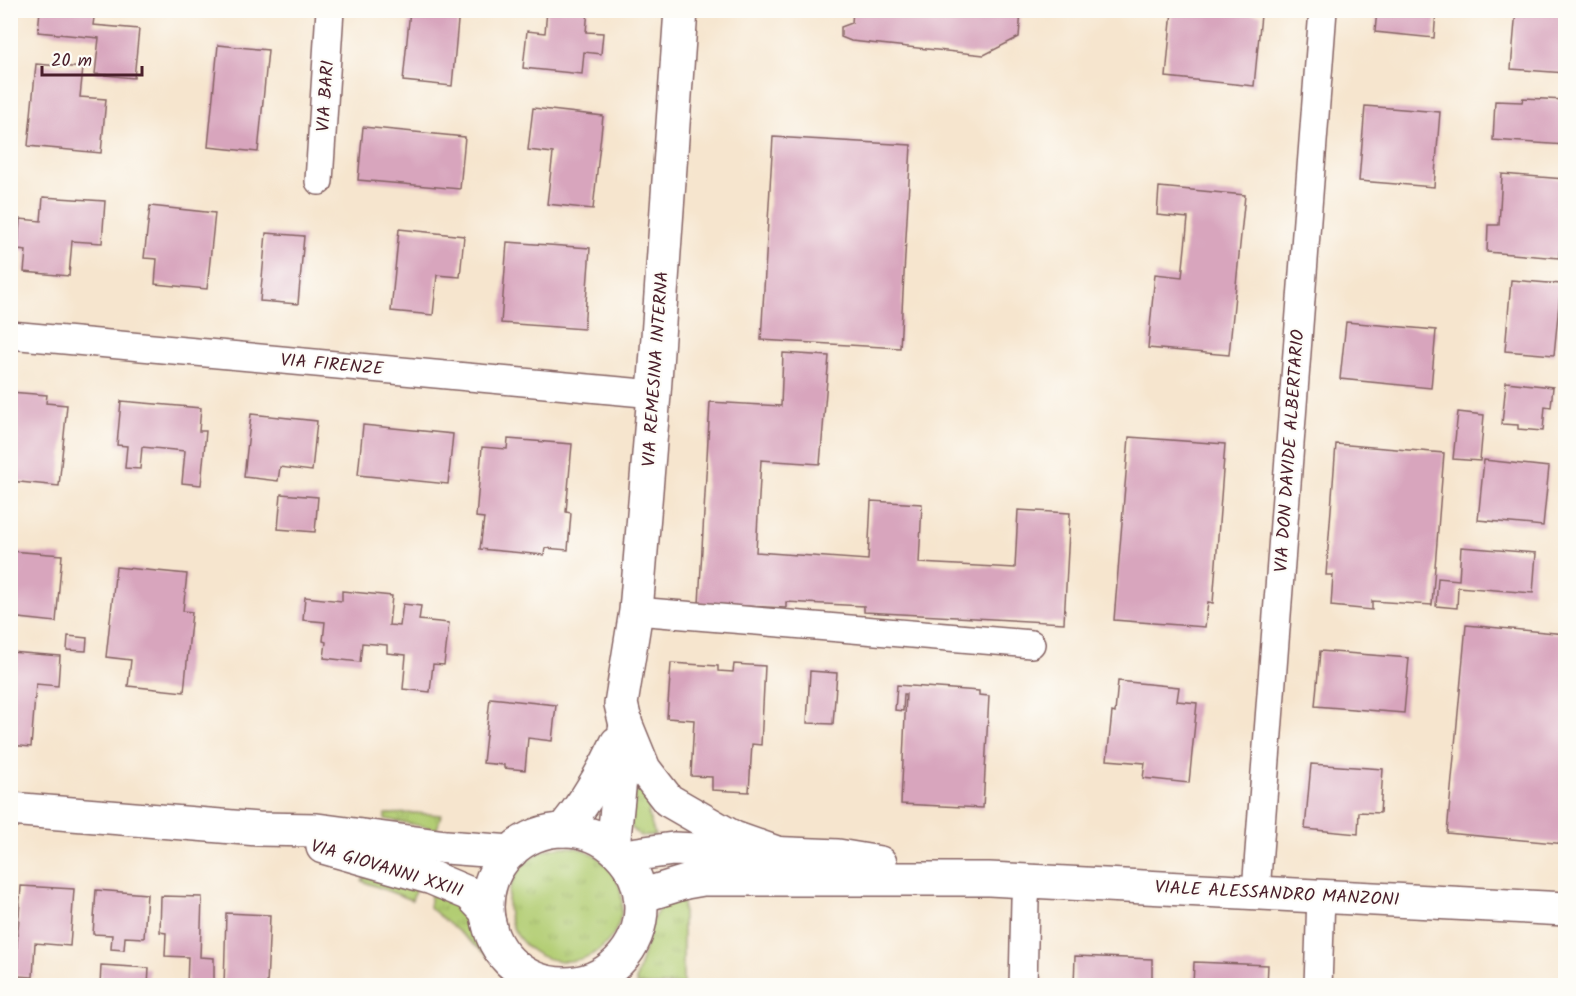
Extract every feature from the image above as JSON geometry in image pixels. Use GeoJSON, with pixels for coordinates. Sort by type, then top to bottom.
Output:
{"type":"FeatureCollection","features":[{"type":"Feature","properties":{"kind":"street","name":"VIA BARI"},"geometry":{"type":"LineString","coordinates":[[319,181],[330,10]]}},
{"type":"Feature","properties":{"kind":"street","name":"VIA REMESINA INTERNA"},"geometry":{"type":"LineString","coordinates":[[681,10],[636,611],[621,704],[626,725],[644,769],[668,800],[734,838],[774,852]]}},
{"type":"Feature","properties":{"kind":"street","name":"VIA DON DAVIDE ALBERTARIO"},"geometry":{"type":"LineString","coordinates":[[1256,891],[1323,10]]}},
{"type":"Feature","properties":{"kind":"street","name":"VIA FIRENZE"},"geometry":{"type":"LineString","coordinates":[[10,335],[654,394]]}},
{"type":"Feature","properties":{"kind":"street"},"geometry":{"type":"LineString","coordinates":[[636,611],[1031,644]]}},
{"type":"Feature","properties":{"kind":"street","name":"VIA REMESINA INTERNA"},"geometry":{"type":"LineString","coordinates":[[618,852],[626,725]]}},
{"type":"Feature","properties":{"kind":"street"},"geometry":{"type":"LineString","coordinates":[[563,830],[600,778],[626,725]]}},
{"type":"Feature","properties":{"kind":"street","name":"VIA GIOVANNI XXIII"},"geometry":{"type":"LineString","coordinates":[[10,809],[258,829],[317,830],[446,847],[510,852]]}},
{"type":"Feature","properties":{"kind":"street","name":"VIA GIOVANNI XXIII"},"geometry":{"type":"LineString","coordinates":[[258,829],[432,878],[470,894],[489,923]]}},
{"type":"Feature","properties":{"kind":"street"},"geometry":{"type":"LineString","coordinates":[[563,830],[590,834],[618,852],[637,880],[642,909],[624,971],[611,968],[582,982],[567,985],[535,978],[521,971],[499,949],[489,923],[489,890],[493,876],[501,863],[510,852],[536,835],[563,830]]}},
{"type":"Feature","properties":{"kind":"street","name":"VIALE ALESSANDRO MANZONI"},"geometry":{"type":"LineString","coordinates":[[618,852],[673,849],[774,852],[838,856],[989,879],[1028,882],[1256,891],[1566,909]]}},
{"type":"Feature","properties":{"kind":"street","name":"VIALE ALESSANDRO MANZONI"},"geometry":{"type":"LineString","coordinates":[[641,896],[703,879],[989,879]]}},
{"type":"Feature","properties":{"kind":"street"},"geometry":{"type":"LineString","coordinates":[[1023,986],[1025,900],[1028,882]]}},
{"type":"Feature","properties":{"kind":"street"},"geometry":{"type":"LineString","coordinates":[[1318,986],[1321,895]]}},
{"type":"Feature","properties":{"kind":"green space"},"geometry":{"type":"Polygon","coordinates":[[[636,778],[652,803],[648,814],[655,835],[640,836],[631,827],[636,778]]]}},
{"type":"Feature","properties":{"kind":"green space"},"geometry":{"type":"Polygon","coordinates":[[[385,814],[441,815],[437,829],[385,819],[385,814]]]}},
{"type":"Feature","properties":{"kind":"green space"},"geometry":{"type":"Polygon","coordinates":[[[565,847],[587,852],[605,864],[617,882],[622,904],[617,926],[605,944],[587,956],[565,961],[543,956],[525,944],[513,926],[508,904],[513,882],[525,864],[543,852],[565,847]]]}},
{"type":"Feature","properties":{"kind":"green space"},"geometry":{"type":"Polygon","coordinates":[[[367,873],[416,888],[412,900],[362,881],[367,873]]]}},
{"type":"Feature","properties":{"kind":"green space"},"geometry":{"type":"Polygon","coordinates":[[[431,894],[460,904],[478,919],[489,957],[429,907],[431,894]]]}},
{"type":"Feature","properties":{"kind":"green space"},"geometry":{"type":"Polygon","coordinates":[[[683,895],[683,985],[637,985],[636,980],[654,917],[664,902],[683,895]]]}},
{"type":"Feature","properties":{"kind":"building"},"geometry":{"type":"Polygon","coordinates":[[[40,10],[95,10],[93,25],[139,29],[134,78],[95,74],[99,38],[38,32],[40,10]]]}},
{"type":"Feature","properties":{"kind":"building"},"geometry":{"type":"Polygon","coordinates":[[[410,10],[459,10],[452,86],[403,81],[410,10]]]}},
{"type":"Feature","properties":{"kind":"building"},"geometry":{"type":"Polygon","coordinates":[[[547,10],[588,10],[586,32],[603,33],[601,54],[584,52],[582,74],[523,68],[527,31],[545,33],[547,10]]]}},
{"type":"Feature","properties":{"kind":"building"},"geometry":{"type":"Polygon","coordinates":[[[853,10],[1021,10],[1019,37],[984,55],[851,41],[841,37],[841,27],[852,23],[853,10]]]}},
{"type":"Feature","properties":{"kind":"building"},"geometry":{"type":"Polygon","coordinates":[[[1172,10],[1213,10],[1261,15],[1254,86],[1166,77],[1172,10]]]}},
{"type":"Feature","properties":{"kind":"building"},"geometry":{"type":"Polygon","coordinates":[[[1377,10],[1436,10],[1434,38],[1375,32],[1377,10]]]}},
{"type":"Feature","properties":{"kind":"building"},"geometry":{"type":"Polygon","coordinates":[[[1516,10],[1566,14],[1566,73],[1511,69],[1516,10]]]}},
{"type":"Feature","properties":{"kind":"building"},"geometry":{"type":"Polygon","coordinates":[[[218,45],[268,50],[258,152],[208,147],[218,45]]]}},
{"type":"Feature","properties":{"kind":"building"},"geometry":{"type":"Polygon","coordinates":[[[36,64],[83,68],[80,97],[106,99],[101,153],[28,146],[36,64]]]}},
{"type":"Feature","properties":{"kind":"building"},"geometry":{"type":"Polygon","coordinates":[[[1523,98],[1566,100],[1566,145],[1493,140],[1495,101],[1522,102],[1523,98]]]}},
{"type":"Feature","properties":{"kind":"building"},"geometry":{"type":"Polygon","coordinates":[[[1365,106],[1440,112],[1434,187],[1359,181],[1365,106]]]}},
{"type":"Feature","properties":{"kind":"building"},"geometry":{"type":"Polygon","coordinates":[[[533,108],[603,116],[593,209],[547,204],[553,153],[528,150],[533,108]]]}},
{"type":"Feature","properties":{"kind":"building"},"geometry":{"type":"Polygon","coordinates":[[[363,127],[465,137],[460,189],[358,180],[363,127]]]}},
{"type":"Feature","properties":{"kind":"building"},"geometry":{"type":"Polygon","coordinates":[[[773,137],[911,145],[900,348],[761,340],[773,137]]]}},
{"type":"Feature","properties":{"kind":"building"},"geometry":{"type":"Polygon","coordinates":[[[1502,174],[1565,179],[1559,258],[1487,252],[1488,225],[1499,225],[1502,174]]]}},
{"type":"Feature","properties":{"kind":"building"},"geometry":{"type":"Polygon","coordinates":[[[1159,187],[1245,195],[1229,355],[1148,348],[1155,274],[1182,277],[1188,218],[1157,215],[1159,187]]]}},
{"type":"Feature","properties":{"kind":"building"},"geometry":{"type":"Polygon","coordinates":[[[43,197],[105,201],[102,243],[72,241],[69,276],[24,272],[26,251],[18,250],[20,219],[41,221],[43,197]]]}},
{"type":"Feature","properties":{"kind":"building"},"geometry":{"type":"Polygon","coordinates":[[[150,206],[215,213],[207,289],[155,284],[157,259],[144,258],[150,206]]]}},
{"type":"Feature","properties":{"kind":"building"},"geometry":{"type":"Polygon","coordinates":[[[399,229],[464,236],[460,277],[437,275],[433,315],[391,311],[399,229]]]}},
{"type":"Feature","properties":{"kind":"building"},"geometry":{"type":"Polygon","coordinates":[[[266,233],[304,236],[298,304],[260,301],[266,233]]]}},
{"type":"Feature","properties":{"kind":"building"},"geometry":{"type":"Polygon","coordinates":[[[507,242],[590,248],[584,329],[501,323],[507,242]]]}},
{"type":"Feature","properties":{"kind":"building"},"geometry":{"type":"Polygon","coordinates":[[[1511,280],[1561,284],[1554,355],[1505,351],[1511,280]]]}},
{"type":"Feature","properties":{"kind":"building"},"geometry":{"type":"Polygon","coordinates":[[[1346,322],[1436,330],[1431,388],[1340,379],[1346,322]]]}},
{"type":"Feature","properties":{"kind":"building"},"geometry":{"type":"Polygon","coordinates":[[[783,353],[829,356],[820,464],[761,460],[756,552],[868,560],[871,501],[922,504],[919,563],[1015,568],[1018,510],[1070,513],[1064,623],[864,612],[864,606],[786,602],[786,608],[699,604],[710,402],[781,406],[783,353]]]}},
{"type":"Feature","properties":{"kind":"building"},"geometry":{"type":"Polygon","coordinates":[[[1506,382],[1553,387],[1551,407],[1545,406],[1543,431],[1518,429],[1518,425],[1502,424],[1506,382]]]}},
{"type":"Feature","properties":{"kind":"building"},"geometry":{"type":"Polygon","coordinates":[[[10,392],[47,395],[46,403],[67,405],[59,486],[10,481],[10,392]]]}},
{"type":"Feature","properties":{"kind":"building"},"geometry":{"type":"Polygon","coordinates":[[[121,401],[201,408],[199,431],[206,431],[201,485],[182,483],[185,451],[142,447],[140,469],[125,468],[127,446],[117,445],[121,401]]]}},
{"type":"Feature","properties":{"kind":"building"},"geometry":{"type":"Polygon","coordinates":[[[1458,412],[1484,415],[1480,461],[1453,459],[1458,412]]]}},
{"type":"Feature","properties":{"kind":"building"},"geometry":{"type":"Polygon","coordinates":[[[251,414],[317,421],[312,471],[280,467],[278,481],[244,477],[251,414]]]}},
{"type":"Feature","properties":{"kind":"building"},"geometry":{"type":"Polygon","coordinates":[[[363,425],[453,434],[448,484],[358,475],[363,425]]]}},
{"type":"Feature","properties":{"kind":"building"},"geometry":{"type":"Polygon","coordinates":[[[1129,437],[1225,444],[1213,603],[1208,602],[1205,627],[1114,620],[1129,437]]]}},
{"type":"Feature","properties":{"kind":"building"},"geometry":{"type":"Polygon","coordinates":[[[508,439],[572,444],[566,512],[571,513],[568,550],[545,548],[544,555],[480,549],[484,518],[476,517],[482,447],[507,449],[508,439]]]}},
{"type":"Feature","properties":{"kind":"building"},"geometry":{"type":"Polygon","coordinates":[[[1336,444],[1444,453],[1432,605],[1372,601],[1372,610],[1331,606],[1333,575],[1326,575],[1336,444]]]}},
{"type":"Feature","properties":{"kind":"building"},"geometry":{"type":"Polygon","coordinates":[[[1484,460],[1549,467],[1543,526],[1478,520],[1484,460]]]}},
{"type":"Feature","properties":{"kind":"building"},"geometry":{"type":"Polygon","coordinates":[[[281,494],[318,497],[315,532],[278,529],[281,494]]]}},
{"type":"Feature","properties":{"kind":"building"},"geometry":{"type":"Polygon","coordinates":[[[1461,547],[1536,553],[1533,593],[1458,587],[1457,608],[1436,606],[1438,578],[1459,580],[1461,547]]]}},
{"type":"Feature","properties":{"kind":"building"},"geometry":{"type":"Polygon","coordinates":[[[10,551],[62,555],[56,622],[10,617],[10,551]]]}},
{"type":"Feature","properties":{"kind":"building"},"geometry":{"type":"Polygon","coordinates":[[[116,567],[187,574],[183,611],[192,612],[184,692],[128,686],[131,660],[106,657],[116,567]]]}},
{"type":"Feature","properties":{"kind":"building"},"geometry":{"type":"Polygon","coordinates":[[[342,591],[392,596],[389,625],[400,626],[403,604],[421,606],[419,620],[449,623],[444,665],[433,664],[430,692],[403,689],[406,655],[387,653],[387,645],[362,643],[360,662],[324,658],[325,622],[303,620],[305,597],[342,601],[342,591]]]}},
{"type":"Feature","properties":{"kind":"building"},"geometry":{"type":"Polygon","coordinates":[[[1466,625],[1566,634],[1566,844],[1447,833],[1466,625]]]}},
{"type":"Feature","properties":{"kind":"building"},"geometry":{"type":"Polygon","coordinates":[[[68,636],[87,638],[86,651],[67,650],[68,636]]]}},
{"type":"Feature","properties":{"kind":"building"},"geometry":{"type":"Polygon","coordinates":[[[1320,651],[1409,658],[1404,713],[1315,706],[1320,651]]]}},
{"type":"Feature","properties":{"kind":"building"},"geometry":{"type":"Polygon","coordinates":[[[10,652],[60,656],[58,686],[36,684],[31,747],[10,745],[10,652]]]}},
{"type":"Feature","properties":{"kind":"building"},"geometry":{"type":"Polygon","coordinates":[[[671,663],[718,666],[718,671],[733,672],[734,664],[765,666],[761,745],[752,744],[749,792],[712,790],[712,777],[691,776],[694,720],[667,718],[671,663]]]}},
{"type":"Feature","properties":{"kind":"building"},"geometry":{"type":"Polygon","coordinates":[[[810,671],[837,673],[833,724],[807,723],[810,671]]]}},
{"type":"Feature","properties":{"kind":"building"},"geometry":{"type":"Polygon","coordinates":[[[1118,681],[1179,687],[1177,701],[1197,703],[1189,783],[1143,778],[1145,763],[1107,760],[1118,681]]]}},
{"type":"Feature","properties":{"kind":"building"},"geometry":{"type":"Polygon","coordinates":[[[897,685],[979,691],[979,695],[989,696],[983,808],[901,804],[906,694],[904,694],[903,711],[895,710],[897,685]]]}},
{"type":"Feature","properties":{"kind":"building"},"geometry":{"type":"Polygon","coordinates":[[[490,698],[556,705],[552,741],[528,738],[525,770],[483,763],[490,698]]]}},
{"type":"Feature","properties":{"kind":"building"},"geometry":{"type":"Polygon","coordinates":[[[1311,764],[1383,769],[1380,813],[1359,812],[1358,834],[1305,829],[1311,764]]]}},
{"type":"Feature","properties":{"kind":"building"},"geometry":{"type":"Polygon","coordinates":[[[21,886],[74,889],[70,946],[35,943],[33,977],[15,976],[21,886]]]}},
{"type":"Feature","properties":{"kind":"building"},"geometry":{"type":"Polygon","coordinates":[[[96,890],[147,894],[144,938],[125,937],[124,950],[111,949],[112,935],[93,934],[96,890]]]}},
{"type":"Feature","properties":{"kind":"building"},"geometry":{"type":"Polygon","coordinates":[[[161,896],[202,897],[200,957],[214,958],[214,986],[187,986],[188,957],[165,956],[166,933],[160,932],[161,896]]]}},
{"type":"Feature","properties":{"kind":"building"},"geometry":{"type":"Polygon","coordinates":[[[226,913],[270,915],[267,986],[224,986],[226,913]]]}},
{"type":"Feature","properties":{"kind":"building"},"geometry":{"type":"Polygon","coordinates":[[[1075,956],[1152,959],[1152,986],[1074,986],[1075,956]]]}},
{"type":"Feature","properties":{"kind":"building"},"geometry":{"type":"Polygon","coordinates":[[[1194,962],[1268,965],[1267,986],[1193,986],[1194,962]]]}},
{"type":"Feature","properties":{"kind":"building"},"geometry":{"type":"Polygon","coordinates":[[[101,965],[149,968],[148,986],[100,986],[101,965]]]}}]}
